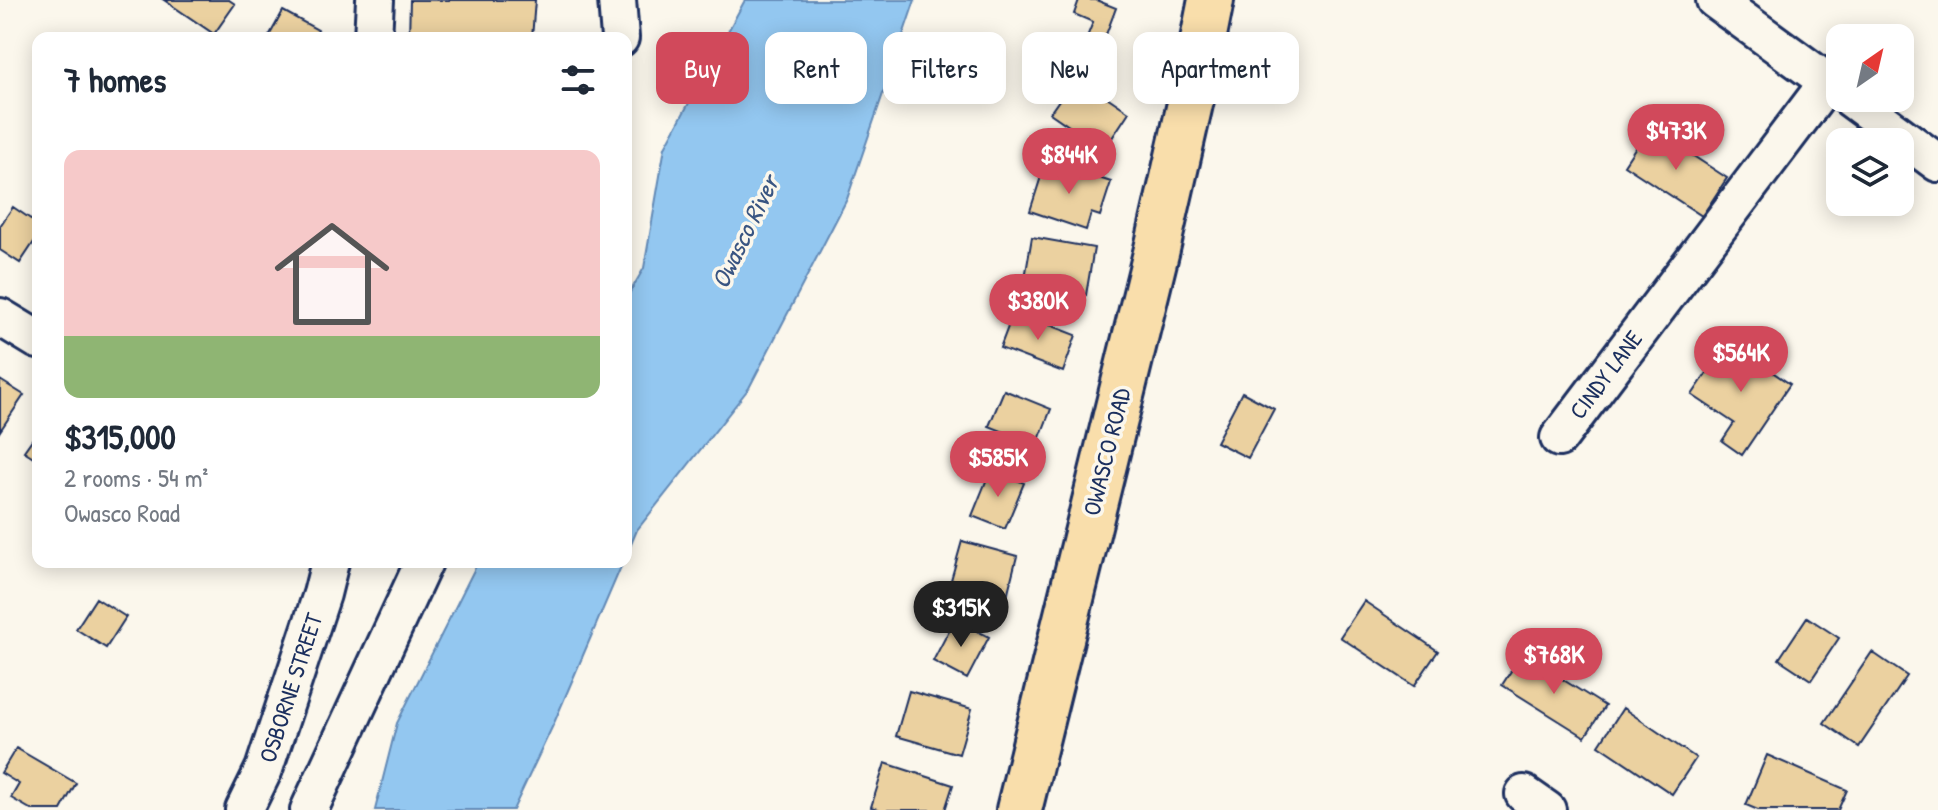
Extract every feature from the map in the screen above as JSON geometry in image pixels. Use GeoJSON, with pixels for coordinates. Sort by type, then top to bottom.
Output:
{"type":"FeatureCollection","features":[{"type":"Feature","properties":{"kind":"main road","name":"OWASCO ROAD"},"geometry":{"type":"LineString","coordinates":[[1019,810],[1157,249],[1211,0]]}},
{"type":"Feature","properties":{"kind":"street"},"geometry":{"type":"LineString","coordinates":[[617,0],[620,32]]}},
{"type":"Feature","properties":{"kind":"street"},"geometry":{"type":"LineString","coordinates":[[1715,0],[1826,80]]}},
{"type":"Feature","properties":{"kind":"street","name":"CINDY LANE"},"geometry":{"type":"LineString","coordinates":[[1559,438],[1826,107]]}},
{"type":"Feature","properties":{"kind":"street"},"geometry":{"type":"LineString","coordinates":[[1870,112],[1938,163]]}},
{"type":"Feature","properties":{"kind":"street"},"geometry":{"type":"LineString","coordinates":[[0,317],[32,336]]}},
{"type":"Feature","properties":{"kind":"street","name":"OSBORNE STREET"},"geometry":{"type":"LineString","coordinates":[[244,810],[264,769],[328,568]]}},
{"type":"Feature","properties":{"kind":"street"},"geometry":{"type":"LineString","coordinates":[[309,810],[421,568]]}},
{"type":"Feature","properties":{"kind":"water","name":"Owasco River"},"geometry":{"type":"Polygon","coordinates":[[[745,0],[915,0],[904,32],[883,32],[883,94],[847,199],[749,388],[637,530],[632,542],[632,289],[644,268],[665,147],[688,104],[749,104],[749,32],[728,32],[745,0]]]}},
{"type":"Feature","properties":{"kind":"water"},"geometry":{"type":"Polygon","coordinates":[[[475,568],[620,568],[513,810],[375,810],[397,723],[475,568]]]}},
{"type":"Feature","properties":{"kind":"building"},"geometry":{"type":"Polygon","coordinates":[[[164,0],[229,0],[235,4],[215,32],[164,0]]]}},
{"type":"Feature","properties":{"kind":"building"},"geometry":{"type":"Polygon","coordinates":[[[410,0],[535,0],[532,32],[409,32],[410,0]]]}},
{"type":"Feature","properties":{"kind":"building"},"geometry":{"type":"Polygon","coordinates":[[[1079,0],[1096,0],[1116,8],[1107,32],[1089,32],[1093,22],[1074,14],[1079,0]]]}},
{"type":"Feature","properties":{"kind":"building"},"geometry":{"type":"Polygon","coordinates":[[[283,11],[318,30],[317,32],[271,32],[283,11]]]}},
{"type":"Feature","properties":{"kind":"building"},"geometry":{"type":"Polygon","coordinates":[[[1056,104],[1117,104],[1129,112],[1104,150],[1050,113],[1056,104]]]}},
{"type":"Feature","properties":{"kind":"building"},"geometry":{"type":"Polygon","coordinates":[[[1649,127],[1727,178],[1702,216],[1624,165],[1649,127]]]}},
{"type":"Feature","properties":{"kind":"building"},"geometry":{"type":"Polygon","coordinates":[[[1046,161],[1111,182],[1100,216],[1091,213],[1086,230],[1030,211],[1046,161]]]}},
{"type":"Feature","properties":{"kind":"building"},"geometry":{"type":"Polygon","coordinates":[[[13,207],[32,220],[32,245],[20,263],[0,250],[0,226],[13,207]]]}},
{"type":"Feature","properties":{"kind":"building"},"geometry":{"type":"Polygon","coordinates":[[[1032,237],[1094,248],[1086,295],[1024,284],[1032,237]]]}},
{"type":"Feature","properties":{"kind":"building"},"geometry":{"type":"Polygon","coordinates":[[[1014,311],[1076,335],[1063,372],[1000,348],[1014,311]]]}},
{"type":"Feature","properties":{"kind":"building"},"geometry":{"type":"Polygon","coordinates":[[[1728,342],[1790,384],[1742,455],[1722,441],[1734,423],[1692,395],[1728,342]]]}},
{"type":"Feature","properties":{"kind":"building"},"geometry":{"type":"Polygon","coordinates":[[[0,380],[24,395],[0,431],[0,380]]]}},
{"type":"Feature","properties":{"kind":"building"},"geometry":{"type":"Polygon","coordinates":[[[1004,390],[1051,409],[1037,445],[989,426],[1004,390]]]}},
{"type":"Feature","properties":{"kind":"building"},"geometry":{"type":"Polygon","coordinates":[[[1242,392],[1274,409],[1248,458],[1216,442],[1242,392]]]}},
{"type":"Feature","properties":{"kind":"building"},"geometry":{"type":"Polygon","coordinates":[[[32,440],[32,456],[24,451],[32,440]]]}},
{"type":"Feature","properties":{"kind":"building"},"geometry":{"type":"Polygon","coordinates":[[[991,469],[1024,483],[1005,529],[972,516],[991,469]]]}},
{"type":"Feature","properties":{"kind":"building"},"geometry":{"type":"Polygon","coordinates":[[[962,541],[1017,556],[1007,596],[951,580],[962,541]]]}},
{"type":"Feature","properties":{"kind":"building"},"geometry":{"type":"Polygon","coordinates":[[[96,598],[126,617],[106,648],[76,629],[96,598]]]}},
{"type":"Feature","properties":{"kind":"building"},"geometry":{"type":"Polygon","coordinates":[[[1364,601],[1438,651],[1414,686],[1340,637],[1364,601]]]}},
{"type":"Feature","properties":{"kind":"building"},"geometry":{"type":"Polygon","coordinates":[[[1807,617],[1839,638],[1811,680],[1779,659],[1807,617]]]}},
{"type":"Feature","properties":{"kind":"building"},"geometry":{"type":"Polygon","coordinates":[[[955,619],[989,637],[967,679],[933,661],[955,619]]]}},
{"type":"Feature","properties":{"kind":"building"},"geometry":{"type":"Polygon","coordinates":[[[1872,652],[1907,676],[1859,747],[1824,723],[1872,652]]]}},
{"type":"Feature","properties":{"kind":"building"},"geometry":{"type":"Polygon","coordinates":[[[1522,654],[1605,706],[1585,737],[1502,685],[1522,654]]]}},
{"type":"Feature","properties":{"kind":"building"},"geometry":{"type":"Polygon","coordinates":[[[909,691],[972,709],[959,754],[896,736],[909,691]]]}},
{"type":"Feature","properties":{"kind":"building"},"geometry":{"type":"Polygon","coordinates":[[[1623,708],[1696,758],[1672,794],[1599,745],[1623,708]]]}},
{"type":"Feature","properties":{"kind":"building"},"geometry":{"type":"Polygon","coordinates":[[[16,748],[76,783],[61,810],[32,810],[11,798],[19,784],[1,773],[16,748]]]}},
{"type":"Feature","properties":{"kind":"building"},"geometry":{"type":"Polygon","coordinates":[[[1767,755],[1847,790],[1838,810],[1758,810],[1746,805],[1767,755]]]}},
{"type":"Feature","properties":{"kind":"building"},"geometry":{"type":"Polygon","coordinates":[[[885,763],[953,785],[945,810],[880,810],[871,807],[885,763]]]}}]}
